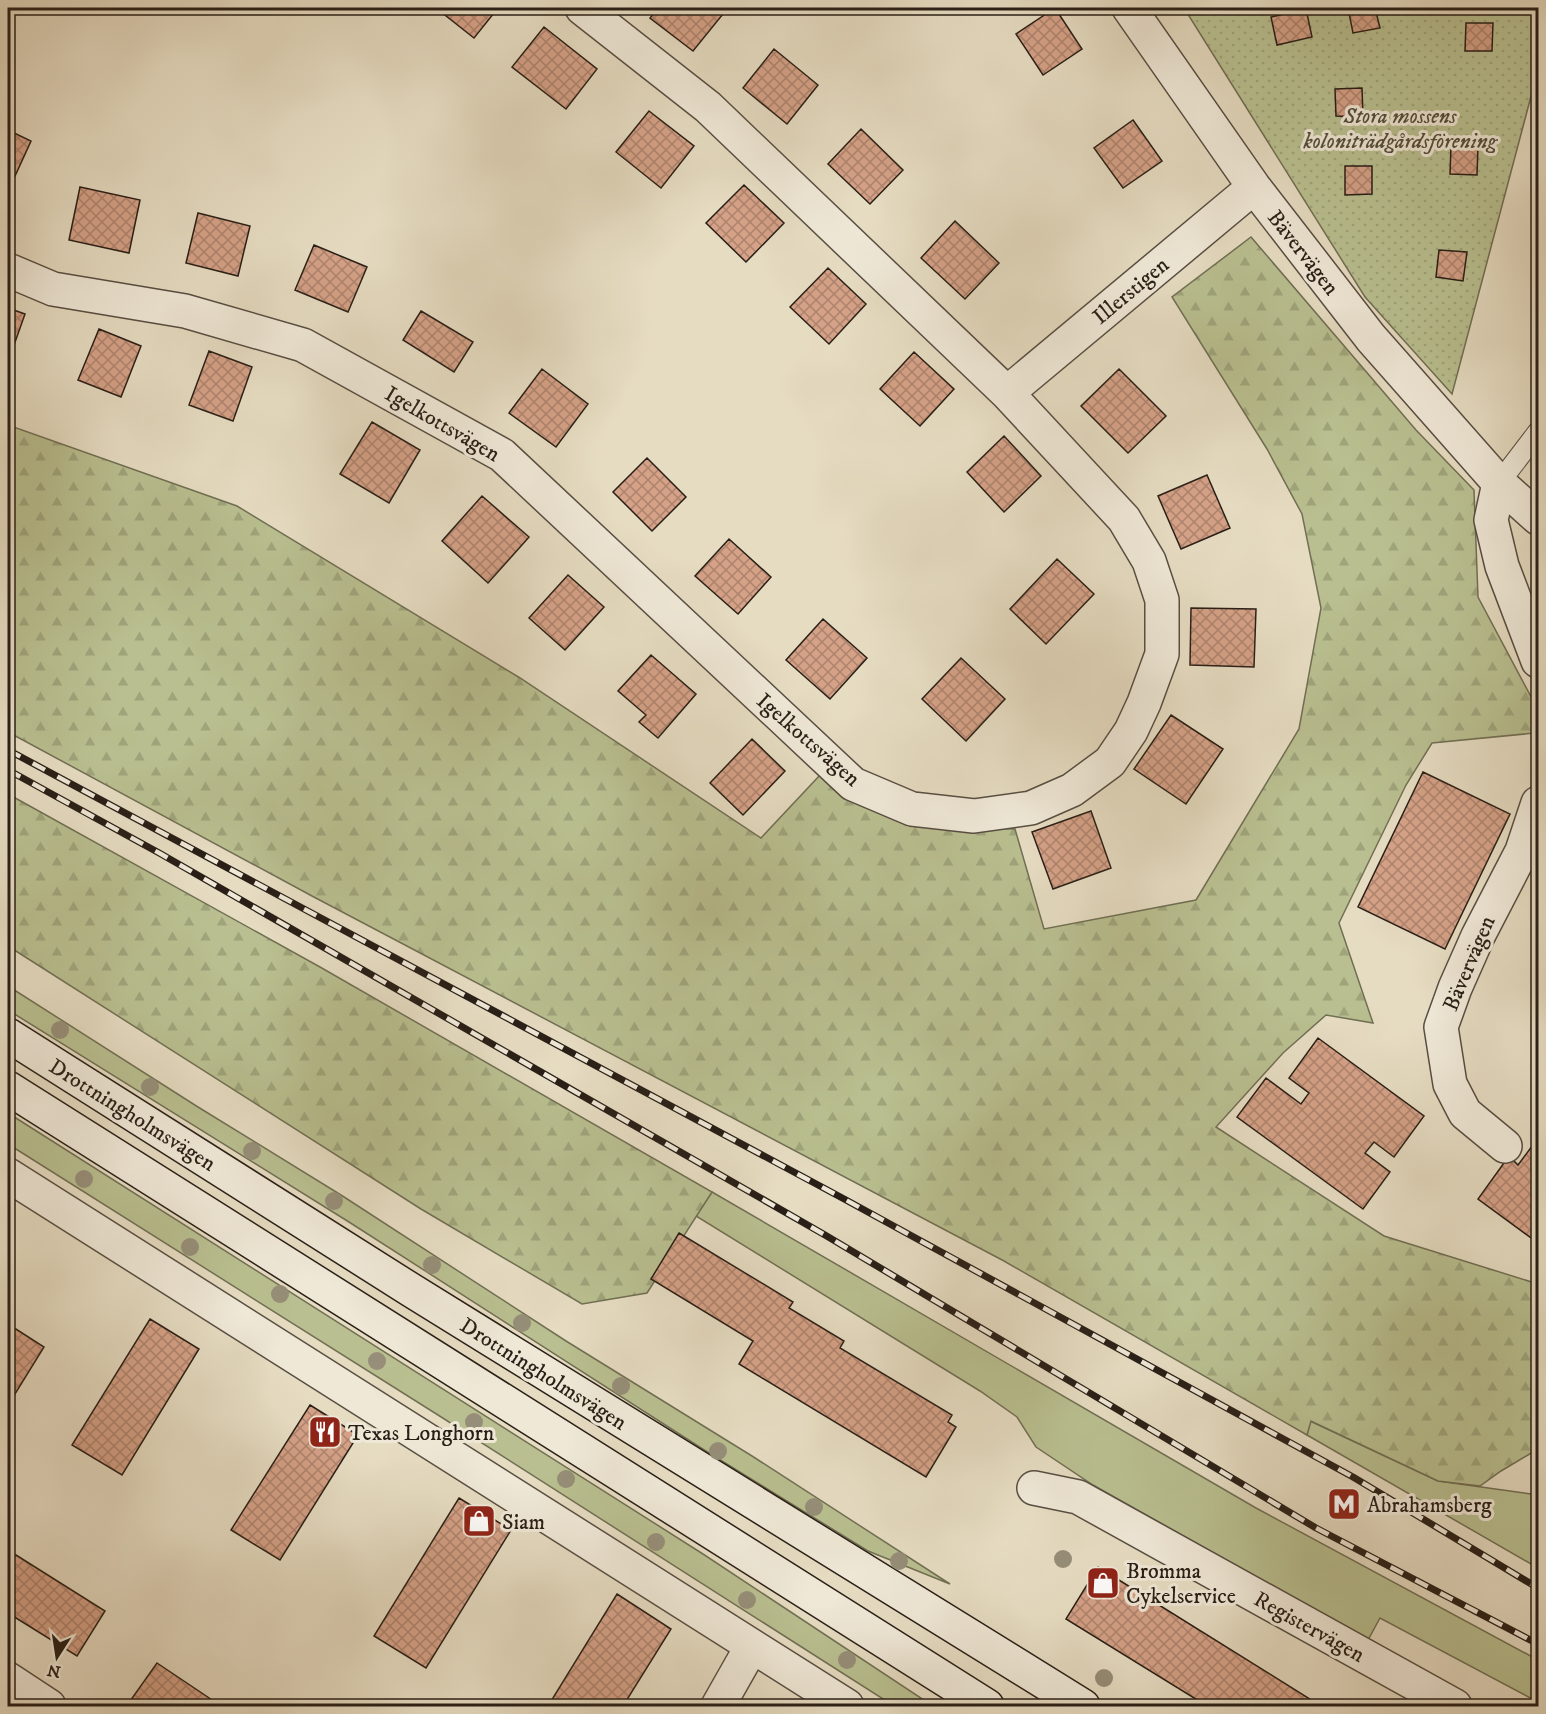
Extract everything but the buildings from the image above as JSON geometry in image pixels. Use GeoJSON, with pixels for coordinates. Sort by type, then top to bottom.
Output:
{"type":"FeatureCollection","features":[{"type":"Feature","properties":{"kind":"street","name":"Igelkottsvägen"},"geometry":{"type":"LineString","coordinates":[[8,270],[53,289],[185,311],[303,345],[502,455],[853,784],[912,809],[974,816],[1031,808],[1072,790],[1110,762],[1131,731],[1162,654],[1162,600],[1149,561],[1124,519],[1007,393],[708,107],[582,8]]}},
{"type":"Feature","properties":{"kind":"street","name":"Bävervägen"},"geometry":{"type":"LineString","coordinates":[[1129,8],[1254,187],[1371,338],[1499,483],[1539,518]]}},
{"type":"Feature","properties":{"kind":"street","name":"Illerstigen"},"geometry":{"type":"LineString","coordinates":[[1007,393],[1254,187]]}},
{"type":"Feature","properties":{"kind":"street"},"geometry":{"type":"LineString","coordinates":[[1499,483],[1491,520],[1502,566],[1539,661]]}},
{"type":"Feature","properties":{"kind":"street","name":"Bävervägen"},"geometry":{"type":"LineString","coordinates":[[1505,1146],[1465,1113],[1450,1084],[1441,1028],[1455,988],[1478,936],[1522,851],[1539,803]]}},
{"type":"Feature","properties":{"kind":"street","name":"Drottningholmsvägen"},"geometry":{"type":"LineString","coordinates":[[8,1035],[411,1290],[1083,1707]]}},
{"type":"Feature","properties":{"kind":"street","name":"Drottningholmsvägen"},"geometry":{"type":"LineString","coordinates":[[8,1088],[987,1707]]}},
{"type":"Feature","properties":{"kind":"street"},"geometry":{"type":"LineString","coordinates":[[8,1175],[847,1707]]}},
{"type":"Feature","properties":{"kind":"street","name":"Registervägen"},"geometry":{"type":"LineString","coordinates":[[1034,1488],[1078,1497],[1455,1707]]}},
{"type":"Feature","properties":{"kind":"street"},"geometry":{"type":"LineString","coordinates":[[718,1707],[752,1646]]}},
{"type":"Feature","properties":{"kind":"street"},"geometry":{"type":"LineString","coordinates":[[8,1679],[49,1707]]}},
{"type":"Feature","properties":{"kind":"lane"},"geometry":{"type":"LineString","coordinates":[[1499,483],[1539,432]]}},
{"type":"Feature","properties":{"kind":"green space","name":"Stora mossens koloniträdgårdsförening"},"geometry":{"type":"Polygon","coordinates":[[[1184,8],[1538,8],[1538,70],[1452,394],[1365,297],[1184,8]]]}},
{"type":"Feature","properties":{"kind":"green space"},"geometry":{"type":"Polygon","coordinates":[[[1251,237],[1416,430],[1474,490],[1478,597],[1538,710],[1535,733],[1432,743],[1406,785],[1339,923],[1373,1023],[1326,1015],[1283,1053],[1216,1127],[1384,1236],[1538,1284],[1538,1449],[1480,1486],[1438,1481],[1311,1421],[1307,1435],[1004,1261],[312,896],[8,732],[8,425],[237,506],[520,678],[761,838],[821,774],[906,825],[1015,829],[1044,929],[1196,900],[1299,729],[1321,608],[1302,514],[1267,449],[1172,297],[1251,237]]]}},
{"type":"Feature","properties":{"kind":"green space"},"geometry":{"type":"Polygon","coordinates":[[[8,794],[320,967],[712,1192],[647,1293],[582,1304],[421,1209],[8,946],[8,794]]]}},
{"type":"Feature","properties":{"kind":"green space"},"geometry":{"type":"Polygon","coordinates":[[[8,986],[341,1195],[566,1341],[752,1456],[950,1584],[868,1551],[709,1453],[349,1222],[8,1010],[8,986]]]}},
{"type":"Feature","properties":{"kind":"green space"},"geometry":{"type":"Polygon","coordinates":[[[8,1113],[703,1554],[933,1706],[894,1706],[8,1144],[8,1113]]]}},
{"type":"Feature","properties":{"kind":"green space"},"geometry":{"type":"Polygon","coordinates":[[[712,1192],[1256,1508],[1538,1660],[1538,1702],[1380,1618],[1368,1640],[1093,1485],[1036,1447],[1017,1417],[980,1391],[696,1216],[712,1192]]]}},
{"type":"Feature","properties":{"kind":"green space"},"geometry":{"type":"Polygon","coordinates":[[[1310,1421],[1438,1481],[1538,1495],[1538,1568],[1307,1435],[1310,1421]]]}},
{"type":"Feature","properties":{"kind":"railway"},"geometry":{"type":"LineString","coordinates":[[8,750],[846,1200],[1353,1477],[1538,1588]]}},
{"type":"Feature","properties":{"kind":"railway"},"geometry":{"type":"LineString","coordinates":[[8,770],[161,854],[825,1235],[1316,1528],[1538,1644]]}},
{"type":"Feature","properties":{"kind":"place","name":"Texas Longhorn"},"geometry":{"type":"Point","coordinates":[325,1432]}},
{"type":"Feature","properties":{"kind":"place","name":"Abrahamsberg"},"geometry":{"type":"Point","coordinates":[1344,1504]}},
{"type":"Feature","properties":{"kind":"place","name":"Siam"},"geometry":{"type":"Point","coordinates":[479,1521]}},
{"type":"Feature","properties":{"kind":"place","name":"Bromma Cykelservice"},"geometry":{"type":"Point","coordinates":[1103,1583]}}]}
